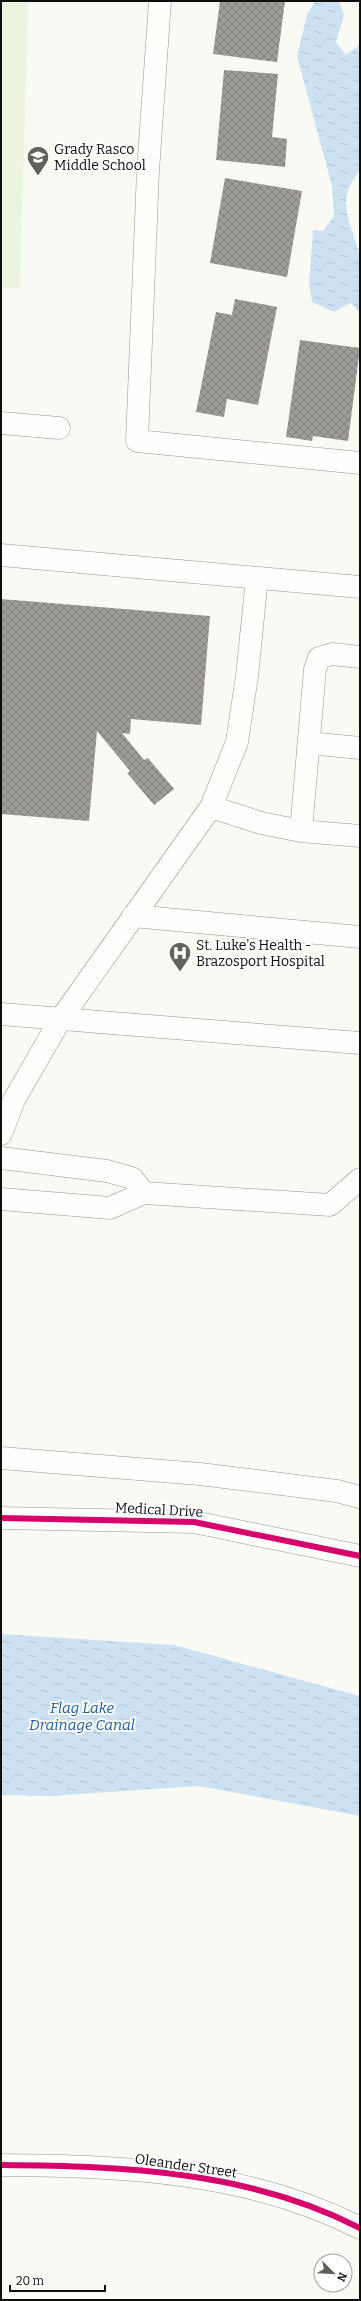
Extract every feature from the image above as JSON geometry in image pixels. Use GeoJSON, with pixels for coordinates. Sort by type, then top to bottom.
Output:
{"type":"FeatureCollection","features":[{"type":"Feature","properties":{"kind":"street"},"geometry":{"type":"LineString","coordinates":[[160,1],[148,171],[137,441],[360,463]]}},
{"type":"Feature","properties":{"kind":"street"},"geometry":{"type":"LineString","coordinates":[[1,423],[59,428]]}},
{"type":"Feature","properties":{"kind":"street"},"geometry":{"type":"LineString","coordinates":[[1,555],[360,587]]}},
{"type":"Feature","properties":{"kind":"street"},"geometry":{"type":"LineString","coordinates":[[1,1134],[14,1100],[60,1020],[211,807],[237,742],[247,676],[257,578]]}},
{"type":"Feature","properties":{"kind":"street"},"geometry":{"type":"LineString","coordinates":[[301,831],[315,669],[319,658],[332,654],[360,657]]}},
{"type":"Feature","properties":{"kind":"street"},"geometry":{"type":"LineString","coordinates":[[309,743],[360,748]]}},
{"type":"Feature","properties":{"kind":"street"},"geometry":{"type":"LineString","coordinates":[[211,807],[261,824],[301,831],[360,836]]}},
{"type":"Feature","properties":{"kind":"street"},"geometry":{"type":"LineString","coordinates":[[133,916],[360,936]]}},
{"type":"Feature","properties":{"kind":"street"},"geometry":{"type":"LineString","coordinates":[[1,1014],[60,1020],[360,1043]]}},
{"type":"Feature","properties":{"kind":"street"},"geometry":{"type":"LineString","coordinates":[[1,1158],[107,1171],[132,1178],[144,1193]]}},
{"type":"Feature","properties":{"kind":"street"},"geometry":{"type":"LineString","coordinates":[[1,1199],[110,1208],[144,1193],[330,1205],[360,1179]]}},
{"type":"Feature","properties":{"kind":"street"},"geometry":{"type":"LineString","coordinates":[[1,1458],[200,1474],[337,1491],[360,1497]]}},
{"type":"Feature","properties":{"kind":"street","name":"Medical Drive"},"geometry":{"type":"LineString","coordinates":[[1,1518],[194,1522],[360,1556]]}},
{"type":"Feature","properties":{"kind":"street","name":"Oleander Street"},"geometry":{"type":"LineString","coordinates":[[1,2165],[70,2166],[145,2170],[219,2180],[277,2195],[335,2216],[360,2228]]}},
{"type":"Feature","properties":{"kind":"green space"},"geometry":{"type":"Polygon","coordinates":[[[1,1],[28,1],[20,288],[1,288],[1,1]]]}},
{"type":"Feature","properties":{"kind":"water"},"geometry":{"type":"Polygon","coordinates":[[[315,1],[339,1],[344,15],[336,42],[346,55],[358,46],[360,40],[360,171],[352,182],[347,193],[346,204],[347,214],[360,258],[360,314],[351,303],[334,312],[312,302],[309,283],[313,230],[323,231],[334,216],[332,186],[297,56],[307,15],[315,1]]]}},
{"type":"Feature","properties":{"kind":"water","name":"Flag Lake Drainage Canal"},"geometry":{"type":"Polygon","coordinates":[[[1,1634],[174,1645],[360,1696],[360,1816],[199,1786],[49,1796],[1,1795],[1,1634]]]}},
{"type":"Feature","properties":{"kind":"building"},"geometry":{"type":"Polygon","coordinates":[[[220,1],[285,1],[277,62],[213,54],[220,1]]]}},
{"type":"Feature","properties":{"kind":"building"},"geometry":{"type":"Polygon","coordinates":[[[224,70],[278,74],[272,137],[287,139],[285,167],[216,160],[224,70]]]}},
{"type":"Feature","properties":{"kind":"building"},"geometry":{"type":"Polygon","coordinates":[[[225,178],[302,191],[287,277],[210,263],[225,178]]]}},
{"type":"Feature","properties":{"kind":"building"},"geometry":{"type":"Polygon","coordinates":[[[235,299],[277,307],[258,405],[227,399],[224,417],[196,412],[216,312],[232,315],[235,299]]]}},
{"type":"Feature","properties":{"kind":"building"},"geometry":{"type":"Polygon","coordinates":[[[300,340],[360,348],[348,441],[313,436],[312,441],[286,437],[300,340]]]}},
{"type":"Feature","properties":{"kind":"building"},"geometry":{"type":"Polygon","coordinates":[[[1,599],[210,616],[201,725],[131,719],[130,734],[122,733],[144,760],[148,758],[174,789],[154,805],[127,773],[130,771],[97,731],[89,821],[1,814],[1,599]]]}},
{"type":"Feature","properties":{"kind":"cycle path"},"geometry":{"type":"LineString","coordinates":[[1,1518],[194,1522],[360,1556]]}},
{"type":"Feature","properties":{"kind":"cycle path"},"geometry":{"type":"LineString","coordinates":[[1,2165],[93,2167],[139,2170],[230,2183],[274,2194],[318,2209],[360,2228]]}},
{"type":"Feature","properties":{"kind":"place","name":"Grady Rasco Middle School"},"geometry":{"type":"Point","coordinates":[38,176]}},
{"type":"Feature","properties":{"kind":"place","name":"St. Luke's Health - Brazosport Hospital"},"geometry":{"type":"Point","coordinates":[180,972]}}]}
